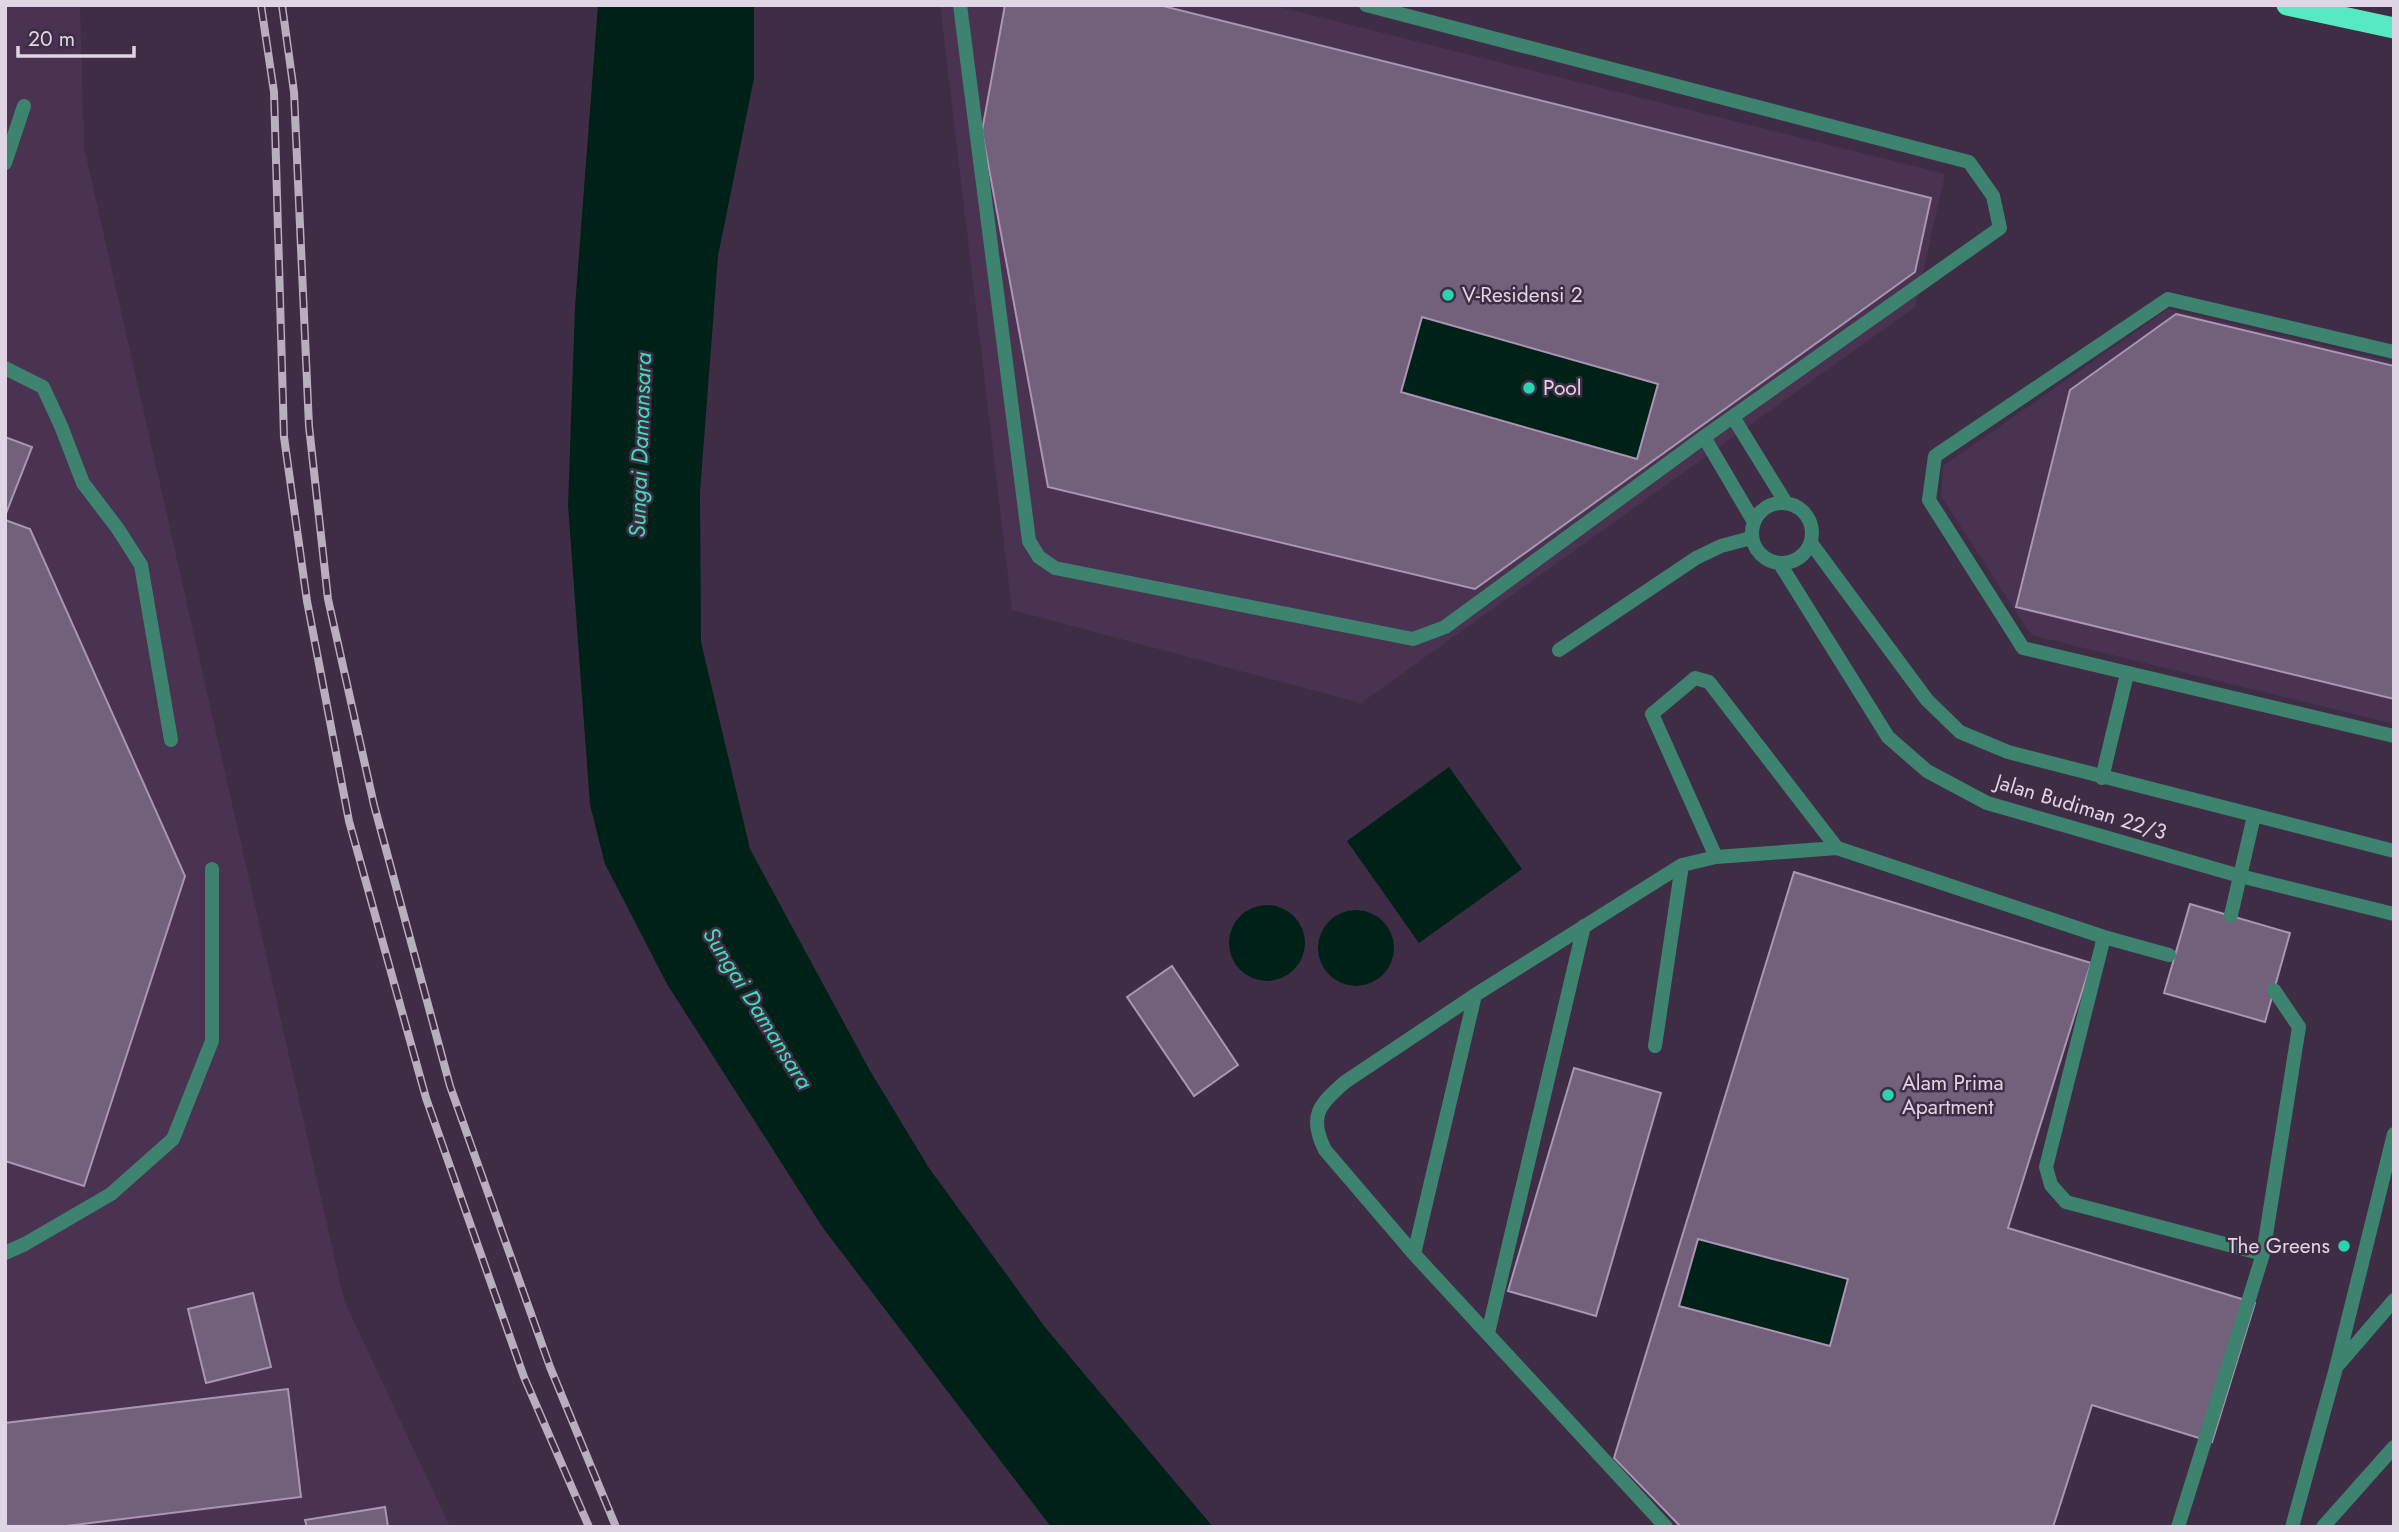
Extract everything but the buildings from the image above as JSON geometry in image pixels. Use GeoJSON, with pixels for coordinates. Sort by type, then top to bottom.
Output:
{"type":"FeatureCollection","features":[{"type":"Feature","properties":{"kind":"highway"},"geometry":{"type":"LineString","coordinates":[[2287,5],[2394,28]]}},
{"type":"Feature","properties":{"kind":"street"},"geometry":{"type":"LineString","coordinates":[[960,5],[1029,541],[1039,557],[1055,568],[1413,639],[1445,627],[1704,437],[2000,228],[1993,196],[1969,162],[1366,5]]}},
{"type":"Feature","properties":{"kind":"street"},"geometry":{"type":"LineString","coordinates":[[5,163],[24,106]]}},
{"type":"Feature","properties":{"kind":"street"},"geometry":{"type":"LineString","coordinates":[[2394,352],[2168,299],[1935,456],[1929,500],[2023,648],[2394,736]]}},
{"type":"Feature","properties":{"kind":"street"},"geometry":{"type":"LineString","coordinates":[[5,368],[43,387],[83,483],[141,565],[171,740]]}},
{"type":"Feature","properties":{"kind":"street"},"geometry":{"type":"LineString","coordinates":[[1732,417],[1786,503]]}},
{"type":"Feature","properties":{"kind":"street"},"geometry":{"type":"LineString","coordinates":[[1704,437],[1754,522]]}},
{"type":"Feature","properties":{"kind":"street"},"geometry":{"type":"LineString","coordinates":[[1786,503],[1805,513],[1810,522],[1811,543],[1798,559],[1780,564],[1761,556],[1752,538],[1754,522],[1759,513],[1767,507],[1786,503]]}},
{"type":"Feature","properties":{"kind":"street"},"geometry":{"type":"LineString","coordinates":[[1559,650],[1696,558],[1721,546],[1752,538]]}},
{"type":"Feature","properties":{"kind":"street","name":"Jalan Budiman 22/3"},"geometry":{"type":"LineString","coordinates":[[1811,543],[1927,700],[1960,732],[2008,752],[2102,778],[2394,851]]}},
{"type":"Feature","properties":{"kind":"street","name":"Jalan Budiman 22/3"},"geometry":{"type":"LineString","coordinates":[[1780,564],[1888,737],[1927,771],[1987,803],[2240,876],[2394,914]]}},
{"type":"Feature","properties":{"kind":"street"},"geometry":{"type":"LineString","coordinates":[[2102,778],[2127,674]]}},
{"type":"Feature","properties":{"kind":"street"},"geometry":{"type":"LineString","coordinates":[[1716,856],[1652,714],[1695,678],[1709,682],[1837,848]]}},
{"type":"Feature","properties":{"kind":"street"},"geometry":{"type":"LineString","coordinates":[[2231,915],[2254,816]]}},
{"type":"Feature","properties":{"kind":"street"},"geometry":{"type":"LineString","coordinates":[[1666,1527],[1413,1254],[1325,1150],[1317,1135],[1316,1116],[1327,1098],[1345,1082],[1475,995],[1682,865],[1716,856],[1837,848],[2104,937],[2169,955]]}},
{"type":"Feature","properties":{"kind":"street"},"geometry":{"type":"LineString","coordinates":[[1655,1046],[1682,865]]}},
{"type":"Feature","properties":{"kind":"street"},"geometry":{"type":"LineString","coordinates":[[5,1253],[111,1194],[173,1139],[212,1041],[212,869]]}},
{"type":"Feature","properties":{"kind":"street"},"geometry":{"type":"LineString","coordinates":[[1488,1333],[1584,926]]}},
{"type":"Feature","properties":{"kind":"street"},"geometry":{"type":"LineString","coordinates":[[2104,937],[2046,1167],[2051,1185],[2066,1202],[2263,1254]]}},
{"type":"Feature","properties":{"kind":"street"},"geometry":{"type":"LineString","coordinates":[[2178,1527],[2263,1254],[2299,1027],[2274,990]]}},
{"type":"Feature","properties":{"kind":"street"},"geometry":{"type":"LineString","coordinates":[[1413,1254],[1475,995]]}},
{"type":"Feature","properties":{"kind":"street"},"geometry":{"type":"LineString","coordinates":[[2292,1527],[2336,1368],[2394,1134]]}},
{"type":"Feature","properties":{"kind":"street"},"geometry":{"type":"LineString","coordinates":[[2383,1170],[2394,1158]]}},
{"type":"Feature","properties":{"kind":"street"},"geometry":{"type":"LineString","coordinates":[[2336,1368],[2394,1300]]}},
{"type":"Feature","properties":{"kind":"street"},"geometry":{"type":"LineString","coordinates":[[2323,1527],[2394,1447]]}},
{"type":"Feature","properties":{"kind":"shaded area"},"geometry":{"type":"Polygon","coordinates":[[[5,5],[80,5],[84,147],[344,1300],[450,1527],[5,1527],[5,5]]]}},
{"type":"Feature","properties":{"kind":"shaded area","name":"V-Residensi 2"},"geometry":{"type":"Polygon","coordinates":[[[940,5],[1271,5],[1945,174],[1915,307],[1361,703],[1012,610],[940,5]]]}},
{"type":"Feature","properties":{"kind":"shaded area"},"geometry":{"type":"Polygon","coordinates":[[[2168,309],[2394,362],[2394,724],[2031,635],[1941,496],[1943,466],[2168,309]]]}},
{"type":"Feature","properties":{"kind":"water","name":"Sungai Damansara"},"geometry":{"type":"Polygon","coordinates":[[[598,5],[754,5],[754,78],[718,256],[700,492],[701,642],[750,849],[869,1069],[929,1168],[1044,1326],[1213,1527],[1051,1527],[823,1228],[667,984],[605,864],[590,805],[568,505],[575,307],[598,5]]]}},
{"type":"Feature","properties":{"kind":"water","name":"Pool"},"geometry":{"type":"Polygon","coordinates":[[[1422,317],[1658,384],[1637,459],[1401,392],[1422,317]]]}},
{"type":"Feature","properties":{"kind":"water"},"geometry":{"type":"Polygon","coordinates":[[[1449,767],[1522,869],[1419,943],[1347,841],[1449,767]]]}},
{"type":"Feature","properties":{"kind":"water"},"geometry":{"type":"Polygon","coordinates":[[[1275,905],[1288,911],[1299,922],[1305,935],[1303,958],[1288,975],[1275,981],[1259,981],[1246,975],[1231,958],[1229,935],[1235,922],[1252,907],[1275,905]]]}},
{"type":"Feature","properties":{"kind":"water"},"geometry":{"type":"Polygon","coordinates":[[[1356,910],[1371,913],[1383,921],[1391,933],[1394,948],[1391,963],[1383,975],[1371,983],[1356,986],[1341,983],[1329,975],[1321,963],[1318,948],[1321,933],[1329,921],[1341,913],[1356,910]]]}},
{"type":"Feature","properties":{"kind":"water"},"geometry":{"type":"Polygon","coordinates":[[[1698,1239],[1848,1279],[1830,1346],[1679,1306],[1698,1239]]]}},
{"type":"Feature","properties":{"kind":"railway"},"geometry":{"type":"LineString","coordinates":[[261,5],[274,92],[284,437],[307,601],[349,821],[426,1098],[524,1377],[589,1527]]}},
{"type":"Feature","properties":{"kind":"railway"},"geometry":{"type":"LineString","coordinates":[[282,5],[294,92],[309,426],[328,599],[374,805],[450,1086],[550,1367],[616,1527]]}},
{"type":"Feature","properties":{"kind":"place","name":"V-Residensi 2"},"geometry":{"type":"Point","coordinates":[1448,295]}},
{"type":"Feature","properties":{"kind":"place","name":"Pool"},"geometry":{"type":"Point","coordinates":[1529,388]}},
{"type":"Feature","properties":{"kind":"place","name":"Alam Prima Apartment"},"geometry":{"type":"Point","coordinates":[1888,1095]}},
{"type":"Feature","properties":{"kind":"place","name":"The Greens"},"geometry":{"type":"Point","coordinates":[2344,1246]}}]}
